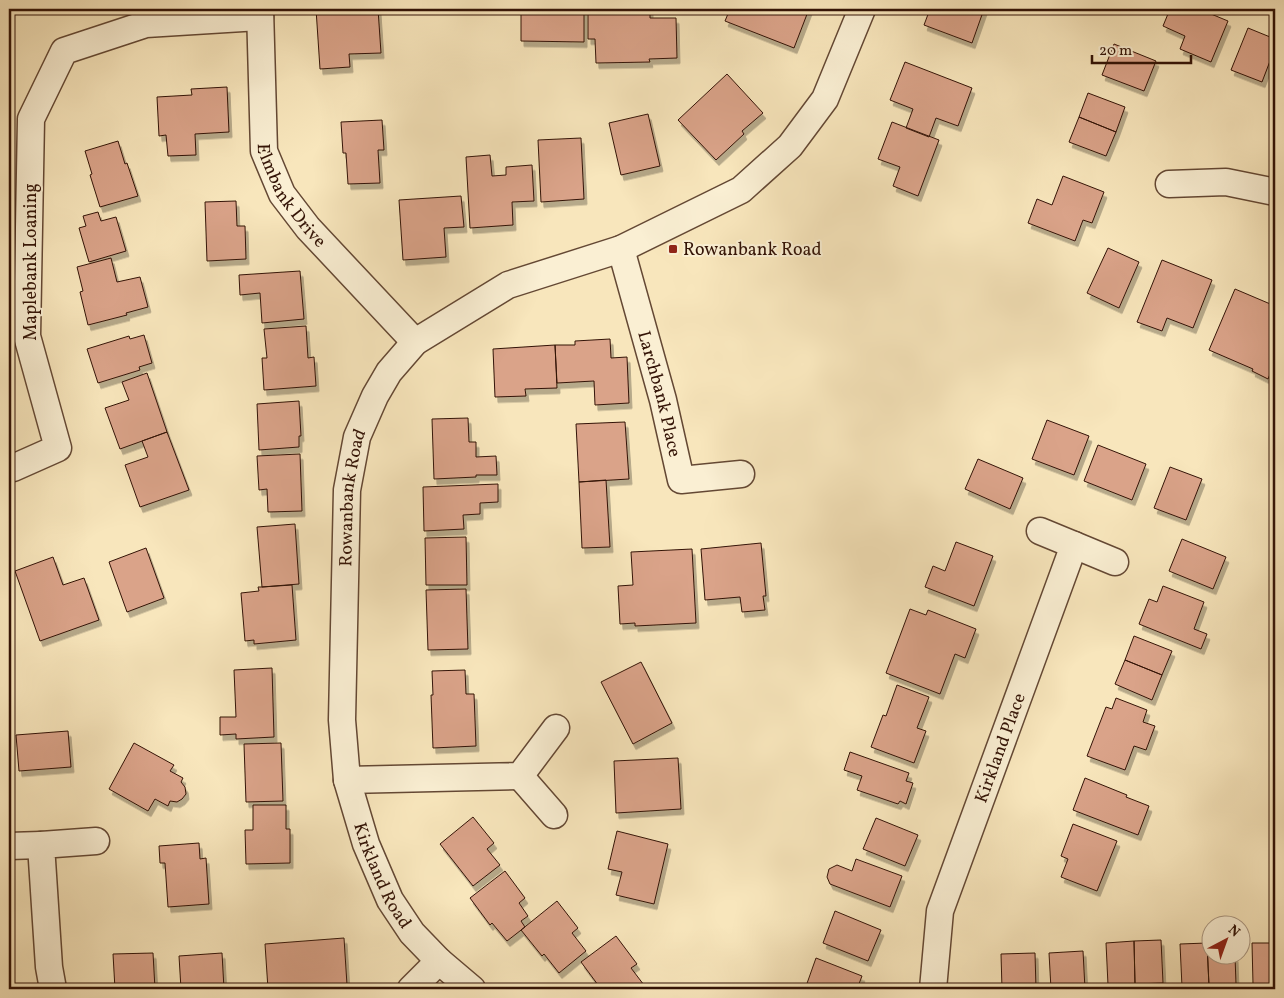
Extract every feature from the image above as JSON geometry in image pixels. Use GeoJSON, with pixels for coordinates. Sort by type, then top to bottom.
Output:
{"type":"FeatureCollection","features":[{"type":"Feature","properties":{"kind":"street","name":"Rowanbank Road"},"geometry":{"type":"LineString","coordinates":[[347,780],[342,720],[347,490],[357,437],[375,396],[390,372],[414,342],[508,285],[620,250],[742,190],[790,146],[825,99],[862,9]]}},
{"type":"Feature","properties":{"kind":"street","name":"Elmbank Drive"},"geometry":{"type":"LineString","coordinates":[[260,13],[264,151],[282,194],[308,228],[414,342]]}},
{"type":"Feature","properties":{"kind":"street","name":"Maplebank Loaning"},"geometry":{"type":"LineString","coordinates":[[13,468],[58,448],[27,336],[32,119],[64,51],[146,24],[260,13]]}},
{"type":"Feature","properties":{"kind":"street"},"geometry":{"type":"LineString","coordinates":[[1169,184],[1226,182],[1275,192]]}},
{"type":"Feature","properties":{"kind":"street","name":"Larchbank Place"},"geometry":{"type":"LineString","coordinates":[[620,250],[663,400],[682,480],[741,474]]}},
{"type":"Feature","properties":{"kind":"street"},"geometry":{"type":"LineString","coordinates":[[1040,531],[1115,562]]}},
{"type":"Feature","properties":{"kind":"street","name":"Kirkland Place"},"geometry":{"type":"LineString","coordinates":[[933,989],[940,911],[1074,545]]}},
{"type":"Feature","properties":{"kind":"street"},"geometry":{"type":"LineString","coordinates":[[520,776],[556,728]]}},
{"type":"Feature","properties":{"kind":"street"},"geometry":{"type":"LineString","coordinates":[[347,780],[520,776]]}},
{"type":"Feature","properties":{"kind":"street"},"geometry":{"type":"LineString","coordinates":[[520,776],[554,815]]}},
{"type":"Feature","properties":{"kind":"street","name":"Kirkland Road"},"geometry":{"type":"LineString","coordinates":[[347,780],[366,844],[390,900],[412,933],[439,961],[472,989]]}},
{"type":"Feature","properties":{"kind":"street"},"geometry":{"type":"LineString","coordinates":[[9,846],[96,841]]}},
{"type":"Feature","properties":{"kind":"street"},"geometry":{"type":"LineString","coordinates":[[41,845],[49,967],[54,989]]}},
{"type":"Feature","properties":{"kind":"street"},"geometry":{"type":"LineString","coordinates":[[411,989],[439,961]]}},
{"type":"Feature","properties":{"kind":"building"},"geometry":{"type":"Polygon","coordinates":[[[316,9],[348,9],[348,12],[378,9],[381,53],[349,54],[350,67],[320,69],[316,9]]]}},
{"type":"Feature","properties":{"kind":"building"},"geometry":{"type":"Polygon","coordinates":[[[521,9],[584,9],[584,42],[521,41],[521,9]]]}},
{"type":"Feature","properties":{"kind":"building"},"geometry":{"type":"Polygon","coordinates":[[[588,9],[650,9],[650,18],[676,18],[677,58],[649,59],[650,62],[596,63],[595,39],[588,39],[588,9]]]}},
{"type":"Feature","properties":{"kind":"building"},"geometry":{"type":"Polygon","coordinates":[[[730,9],[809,9],[794,48],[725,21],[730,9]]]}},
{"type":"Feature","properties":{"kind":"building"},"geometry":{"type":"Polygon","coordinates":[[[930,9],[984,9],[972,43],[924,25],[930,9]]]}},
{"type":"Feature","properties":{"kind":"building"},"geometry":{"type":"Polygon","coordinates":[[[1170,9],[1199,9],[1228,21],[1211,62],[1180,49],[1185,36],[1163,26],[1170,9]]]}},
{"type":"Feature","properties":{"kind":"building"},"geometry":{"type":"Polygon","coordinates":[[[1248,28],[1275,39],[1275,48],[1262,82],[1231,70],[1248,28]]]}},
{"type":"Feature","properties":{"kind":"building"},"geometry":{"type":"Polygon","coordinates":[[[1114,44],[1156,61],[1144,91],[1102,75],[1114,44]]]}},
{"type":"Feature","properties":{"kind":"building"},"geometry":{"type":"Polygon","coordinates":[[[905,62],[972,88],[958,126],[936,118],[929,137],[906,128],[913,109],[890,100],[905,62]]]}},
{"type":"Feature","properties":{"kind":"building"},"geometry":{"type":"Polygon","coordinates":[[[727,74],[763,113],[742,131],[744,134],[716,160],[678,120],[727,74]]]}},
{"type":"Feature","properties":{"kind":"building"},"geometry":{"type":"Polygon","coordinates":[[[227,87],[229,132],[195,134],[196,155],[168,156],[166,135],[159,136],[157,97],[192,95],[191,89],[227,87]]]}},
{"type":"Feature","properties":{"kind":"building"},"geometry":{"type":"Polygon","coordinates":[[[1088,93],[1125,107],[1116,132],[1079,117],[1088,93]]]}},
{"type":"Feature","properties":{"kind":"building"},"geometry":{"type":"Polygon","coordinates":[[[648,114],[660,166],[621,175],[609,123],[648,114]]]}},
{"type":"Feature","properties":{"kind":"building"},"geometry":{"type":"Polygon","coordinates":[[[1079,117],[1116,132],[1106,156],[1069,142],[1079,117]]]}},
{"type":"Feature","properties":{"kind":"building"},"geometry":{"type":"Polygon","coordinates":[[[382,120],[384,150],[378,150],[380,183],[348,184],[341,122],[382,120]]]}},
{"type":"Feature","properties":{"kind":"building"},"geometry":{"type":"Polygon","coordinates":[[[892,122],[939,140],[918,196],[893,186],[900,167],[878,159],[892,122]]]}},
{"type":"Feature","properties":{"kind":"building"},"geometry":{"type":"Polygon","coordinates":[[[581,138],[584,199],[541,202],[538,140],[581,138]]]}},
{"type":"Feature","properties":{"kind":"building"},"geometry":{"type":"Polygon","coordinates":[[[118,141],[138,196],[100,207],[85,151],[118,141]]]}},
{"type":"Feature","properties":{"kind":"building"},"geometry":{"type":"Polygon","coordinates":[[[490,155],[492,176],[506,175],[506,167],[532,165],[534,201],[512,202],[513,225],[470,228],[466,157],[490,155]]]}},
{"type":"Feature","properties":{"kind":"building"},"geometry":{"type":"Polygon","coordinates":[[[1063,176],[1104,192],[1092,223],[1083,220],[1075,241],[1028,223],[1037,199],[1052,205],[1063,176]]]}},
{"type":"Feature","properties":{"kind":"building"},"geometry":{"type":"Polygon","coordinates":[[[461,196],[464,227],[444,228],[446,257],[403,260],[399,200],[461,196]]]}},
{"type":"Feature","properties":{"kind":"building"},"geometry":{"type":"Polygon","coordinates":[[[236,201],[237,226],[245,226],[246,259],[207,261],[205,202],[236,201]]]}},
{"type":"Feature","properties":{"kind":"building"},"geometry":{"type":"Polygon","coordinates":[[[98,212],[101,221],[116,217],[126,251],[89,262],[79,228],[86,226],[83,216],[98,212]]]}},
{"type":"Feature","properties":{"kind":"building"},"geometry":{"type":"Polygon","coordinates":[[[1108,248],[1139,262],[1119,308],[1087,293],[1108,248]]]}},
{"type":"Feature","properties":{"kind":"building"},"geometry":{"type":"Polygon","coordinates":[[[111,258],[117,282],[140,277],[148,307],[126,313],[127,315],[88,325],[80,292],[83,291],[77,267],[111,258]]]}},
{"type":"Feature","properties":{"kind":"building"},"geometry":{"type":"Polygon","coordinates":[[[1162,260],[1212,280],[1193,328],[1167,318],[1162,331],[1137,322],[1162,260]]]}},
{"type":"Feature","properties":{"kind":"building"},"geometry":{"type":"Polygon","coordinates":[[[300,271],[304,319],[262,323],[260,293],[240,295],[239,275],[300,271]]]}},
{"type":"Feature","properties":{"kind":"building"},"geometry":{"type":"Polygon","coordinates":[[[1235,289],[1275,306],[1275,362],[1268,379],[1252,371],[1253,369],[1209,350],[1235,289]]]}},
{"type":"Feature","properties":{"kind":"building"},"geometry":{"type":"Polygon","coordinates":[[[306,326],[308,358],[314,357],[316,386],[264,390],[262,358],[267,358],[264,329],[306,326]]]}},
{"type":"Feature","properties":{"kind":"building"},"geometry":{"type":"Polygon","coordinates":[[[144,335],[152,363],[139,367],[140,370],[98,383],[87,349],[129,336],[130,339],[144,335]]]}},
{"type":"Feature","properties":{"kind":"building"},"geometry":{"type":"Polygon","coordinates":[[[610,339],[611,358],[627,357],[629,403],[595,405],[594,381],[557,383],[555,345],[575,345],[575,341],[610,339]]]}},
{"type":"Feature","properties":{"kind":"building"},"geometry":{"type":"Polygon","coordinates":[[[555,345],[557,388],[525,389],[526,396],[495,397],[493,349],[555,345]]]}},
{"type":"Feature","properties":{"kind":"building"},"geometry":{"type":"Polygon","coordinates":[[[147,373],[167,432],[120,449],[105,408],[129,400],[122,382],[147,373]]]}},
{"type":"Feature","properties":{"kind":"building"},"geometry":{"type":"Polygon","coordinates":[[[299,401],[301,436],[299,436],[299,447],[259,450],[257,404],[299,401]]]}},
{"type":"Feature","properties":{"kind":"building"},"geometry":{"type":"Polygon","coordinates":[[[468,418],[469,442],[476,442],[476,457],[496,456],[497,475],[434,479],[432,419],[468,418]]]}},
{"type":"Feature","properties":{"kind":"building"},"geometry":{"type":"Polygon","coordinates":[[[1047,420],[1089,436],[1074,475],[1032,459],[1047,420]]]}},
{"type":"Feature","properties":{"kind":"building"},"geometry":{"type":"Polygon","coordinates":[[[625,422],[629,479],[579,482],[576,424],[625,422]]]}},
{"type":"Feature","properties":{"kind":"building"},"geometry":{"type":"Polygon","coordinates":[[[167,432],[189,490],[140,507],[125,465],[148,457],[142,441],[167,432]]]}},
{"type":"Feature","properties":{"kind":"building"},"geometry":{"type":"Polygon","coordinates":[[[1098,445],[1146,464],[1132,500],[1084,481],[1098,445]]]}},
{"type":"Feature","properties":{"kind":"building"},"geometry":{"type":"Polygon","coordinates":[[[300,454],[302,511],[268,512],[267,489],[259,490],[257,456],[300,454]]]}},
{"type":"Feature","properties":{"kind":"building"},"geometry":{"type":"Polygon","coordinates":[[[978,459],[1023,478],[1010,509],[965,489],[978,459]]]}},
{"type":"Feature","properties":{"kind":"building"},"geometry":{"type":"Polygon","coordinates":[[[1170,467],[1202,479],[1186,520],[1154,508],[1170,467]]]}},
{"type":"Feature","properties":{"kind":"building"},"geometry":{"type":"Polygon","coordinates":[[[606,480],[610,547],[582,548],[579,482],[606,480]]]}},
{"type":"Feature","properties":{"kind":"building"},"geometry":{"type":"Polygon","coordinates":[[[498,484],[498,502],[480,503],[480,514],[463,515],[464,529],[424,531],[423,487],[498,484]]]}},
{"type":"Feature","properties":{"kind":"building"},"geometry":{"type":"Polygon","coordinates":[[[295,524],[299,584],[262,587],[257,527],[295,524]]]}},
{"type":"Feature","properties":{"kind":"building"},"geometry":{"type":"Polygon","coordinates":[[[466,537],[467,585],[426,585],[425,538],[466,537]]]}},
{"type":"Feature","properties":{"kind":"building"},"geometry":{"type":"Polygon","coordinates":[[[1182,539],[1226,557],[1213,589],[1169,571],[1182,539]]]}},
{"type":"Feature","properties":{"kind":"building"},"geometry":{"type":"Polygon","coordinates":[[[956,542],[993,556],[974,606],[925,587],[933,566],[945,571],[956,542]]]}},
{"type":"Feature","properties":{"kind":"building"},"geometry":{"type":"Polygon","coordinates":[[[761,543],[766,596],[763,596],[765,610],[742,612],[740,597],[705,600],[701,549],[761,543]]]}},
{"type":"Feature","properties":{"kind":"building"},"geometry":{"type":"Polygon","coordinates":[[[146,548],[164,598],[127,612],[109,562],[146,548]]]}},
{"type":"Feature","properties":{"kind":"building"},"geometry":{"type":"Polygon","coordinates":[[[692,549],[696,623],[635,626],[635,623],[620,624],[618,586],[633,585],[631,552],[692,549]]]}},
{"type":"Feature","properties":{"kind":"building"},"geometry":{"type":"Polygon","coordinates":[[[53,557],[63,585],[84,578],[99,620],[40,641],[15,571],[53,557]]]}},
{"type":"Feature","properties":{"kind":"building"},"geometry":{"type":"Polygon","coordinates":[[[292,585],[296,640],[254,644],[254,640],[245,641],[241,593],[259,591],[258,587],[292,585]]]}},
{"type":"Feature","properties":{"kind":"building"},"geometry":{"type":"Polygon","coordinates":[[[1163,586],[1204,602],[1194,629],[1207,634],[1201,649],[1139,624],[1149,599],[1157,602],[1163,586]]]}},
{"type":"Feature","properties":{"kind":"building"},"geometry":{"type":"Polygon","coordinates":[[[466,589],[468,649],[428,650],[426,590],[466,589]]]}},
{"type":"Feature","properties":{"kind":"building"},"geometry":{"type":"Polygon","coordinates":[[[910,609],[926,615],[928,610],[976,629],[965,658],[955,654],[940,694],[886,673],[910,609]]]}},
{"type":"Feature","properties":{"kind":"building"},"geometry":{"type":"Polygon","coordinates":[[[1134,636],[1172,651],[1162,675],[1125,660],[1134,636]]]}},
{"type":"Feature","properties":{"kind":"building"},"geometry":{"type":"Polygon","coordinates":[[[1125,660],[1162,675],[1152,700],[1115,684],[1125,660]]]}},
{"type":"Feature","properties":{"kind":"building"},"geometry":{"type":"Polygon","coordinates":[[[641,662],[672,723],[633,744],[601,682],[641,662]]]}},
{"type":"Feature","properties":{"kind":"building"},"geometry":{"type":"Polygon","coordinates":[[[272,668],[274,737],[236,739],[236,734],[220,735],[220,717],[236,717],[234,670],[272,668]]]}},
{"type":"Feature","properties":{"kind":"building"},"geometry":{"type":"Polygon","coordinates":[[[465,670],[466,694],[474,694],[476,746],[433,748],[432,671],[465,670]]]}},
{"type":"Feature","properties":{"kind":"building"},"geometry":{"type":"Polygon","coordinates":[[[897,685],[929,697],[917,728],[926,731],[914,763],[871,747],[883,715],[886,716],[897,685]]]}},
{"type":"Feature","properties":{"kind":"building"},"geometry":{"type":"Polygon","coordinates":[[[1116,698],[1147,710],[1143,722],[1155,726],[1146,750],[1134,746],[1125,770],[1087,756],[1106,707],[1112,709],[1116,698]]]}},
{"type":"Feature","properties":{"kind":"building"},"geometry":{"type":"Polygon","coordinates":[[[68,731],[71,767],[19,771],[16,735],[68,731]]]}},
{"type":"Feature","properties":{"kind":"building"},"geometry":{"type":"Polygon","coordinates":[[[134,743],[174,765],[170,771],[183,778],[181,782],[185,787],[186,794],[182,799],[177,802],[170,801],[168,806],[155,799],[148,811],[109,789],[134,743]]]}},
{"type":"Feature","properties":{"kind":"building"},"geometry":{"type":"Polygon","coordinates":[[[281,743],[283,801],[246,802],[244,744],[281,743]]]}},
{"type":"Feature","properties":{"kind":"building"},"geometry":{"type":"Polygon","coordinates":[[[850,752],[909,773],[906,781],[913,783],[906,804],[900,801],[898,804],[857,790],[862,776],[844,770],[850,752]]]}},
{"type":"Feature","properties":{"kind":"building"},"geometry":{"type":"Polygon","coordinates":[[[678,758],[681,809],[616,813],[614,761],[678,758]]]}},
{"type":"Feature","properties":{"kind":"building"},"geometry":{"type":"Polygon","coordinates":[[[1085,778],[1149,806],[1138,835],[1073,810],[1085,778]]]}},
{"type":"Feature","properties":{"kind":"building"},"geometry":{"type":"Polygon","coordinates":[[[253,805],[286,805],[286,829],[290,829],[290,863],[246,864],[245,830],[253,830],[253,805]]]}},
{"type":"Feature","properties":{"kind":"building"},"geometry":{"type":"Polygon","coordinates":[[[473,817],[494,843],[487,849],[500,865],[473,886],[440,844],[473,817]]]}},
{"type":"Feature","properties":{"kind":"building"},"geometry":{"type":"Polygon","coordinates":[[[876,818],[918,835],[905,866],[863,849],[876,818]]]}},
{"type":"Feature","properties":{"kind":"building"},"geometry":{"type":"Polygon","coordinates":[[[1073,824],[1117,841],[1097,891],[1061,877],[1068,859],[1061,856],[1073,824]]]}},
{"type":"Feature","properties":{"kind":"building"},"geometry":{"type":"Polygon","coordinates":[[[617,831],[668,844],[654,904],[616,895],[622,872],[608,869],[617,831]]]}},
{"type":"Feature","properties":{"kind":"building"},"geometry":{"type":"Polygon","coordinates":[[[199,843],[200,859],[206,858],[209,904],[168,907],[165,863],[160,863],[159,846],[199,843]]]}},
{"type":"Feature","properties":{"kind":"building"},"geometry":{"type":"Polygon","coordinates":[[[856,859],[902,876],[890,907],[830,884],[827,877],[829,869],[837,865],[852,871],[856,859]]]}},
{"type":"Feature","properties":{"kind":"building"},"geometry":{"type":"Polygon","coordinates":[[[505,871],[525,898],[519,903],[528,916],[521,921],[525,927],[507,941],[492,923],[490,925],[470,898],[505,871]]]}},
{"type":"Feature","properties":{"kind":"building"},"geometry":{"type":"Polygon","coordinates":[[[557,901],[578,928],[572,933],[586,951],[559,973],[521,930],[557,901]]]}},
{"type":"Feature","properties":{"kind":"building"},"geometry":{"type":"Polygon","coordinates":[[[835,911],[881,930],[868,961],[823,943],[835,911]]]}},
{"type":"Feature","properties":{"kind":"building"},"geometry":{"type":"Polygon","coordinates":[[[616,936],[637,964],[631,968],[647,989],[606,989],[604,987],[601,989],[581,962],[616,936]]]}},
{"type":"Feature","properties":{"kind":"building"},"geometry":{"type":"Polygon","coordinates":[[[344,938],[347,985],[268,989],[265,944],[344,938]]]}},
{"type":"Feature","properties":{"kind":"building"},"geometry":{"type":"Polygon","coordinates":[[[1161,940],[1163,983],[1135,984],[1134,941],[1161,940]]]}},
{"type":"Feature","properties":{"kind":"building"},"geometry":{"type":"Polygon","coordinates":[[[1134,941],[1135,984],[1108,985],[1106,943],[1134,941]]]}},
{"type":"Feature","properties":{"kind":"building"},"geometry":{"type":"Polygon","coordinates":[[[1202,943],[1202,966],[1208,966],[1209,986],[1182,987],[1180,944],[1202,943]]]}},
{"type":"Feature","properties":{"kind":"building"},"geometry":{"type":"Polygon","coordinates":[[[1252,943],[1275,943],[1275,984],[1253,984],[1252,943]]]}},
{"type":"Feature","properties":{"kind":"building"},"geometry":{"type":"Polygon","coordinates":[[[1083,951],[1085,989],[1051,989],[1049,953],[1083,951]]]}},
{"type":"Feature","properties":{"kind":"building"},"geometry":{"type":"Polygon","coordinates":[[[153,953],[155,989],[115,989],[113,954],[153,953]]]}},
{"type":"Feature","properties":{"kind":"building"},"geometry":{"type":"Polygon","coordinates":[[[222,953],[224,989],[181,989],[179,956],[222,953]]]}},
{"type":"Feature","properties":{"kind":"building"},"geometry":{"type":"Polygon","coordinates":[[[1035,953],[1036,989],[1002,989],[1001,954],[1035,953]]]}},
{"type":"Feature","properties":{"kind":"building"},"geometry":{"type":"Polygon","coordinates":[[[816,958],[862,976],[857,989],[805,989],[816,958]]]}},
{"type":"Feature","properties":{"kind":"building"},"geometry":{"type":"Polygon","coordinates":[[[1208,966],[1235,966],[1236,984],[1209,986],[1208,966]]]}},
{"type":"Feature","properties":{"kind":"place","name":"Rowanbank Road"},"geometry":{"type":"Point","coordinates":[673,249]}}]}
